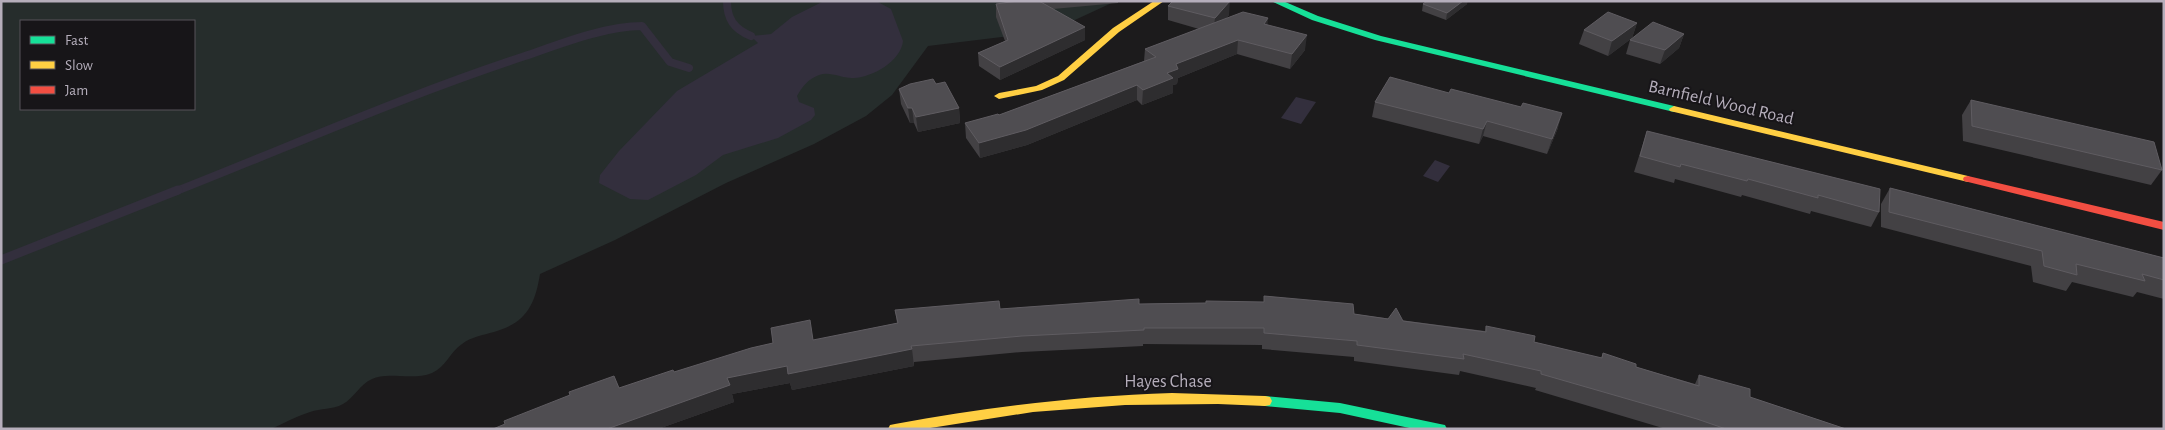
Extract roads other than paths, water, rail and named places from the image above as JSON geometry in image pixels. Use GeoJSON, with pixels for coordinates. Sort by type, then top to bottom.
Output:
{"type":"FeatureCollection","features":[{"type":"Feature","properties":{"kind":"street"},"geometry":{"type":"LineString","coordinates":[[1000,96],[1040,88],[1061,78],[1116,30],[1160,1]]}},
{"type":"Feature","properties":{"kind":"street","name":"Barnfield Wood Road"},"geometry":{"type":"LineString","coordinates":[[1275,1],[1315,18],[1378,38],[2164,226]]}},
{"type":"Feature","properties":{"kind":"street","name":"Hayes Chase"},"geometry":{"type":"LineString","coordinates":[[895,429],[940,419],[1093,400],[1224,399],[1307,404],[1440,429]]}},
{"type":"Feature","properties":{"kind":"waterway"},"geometry":{"type":"LineString","coordinates":[[727,1],[728,13],[733,23],[740,30],[751,36]]}},
{"type":"Feature","properties":{"kind":"waterway"},"geometry":{"type":"LineString","coordinates":[[174,192],[436,87],[598,32],[642,26],[670,62],[689,68]]}},
{"type":"Feature","properties":{"kind":"waterway"},"geometry":{"type":"LineString","coordinates":[[1,260],[178,190]]}}]}
